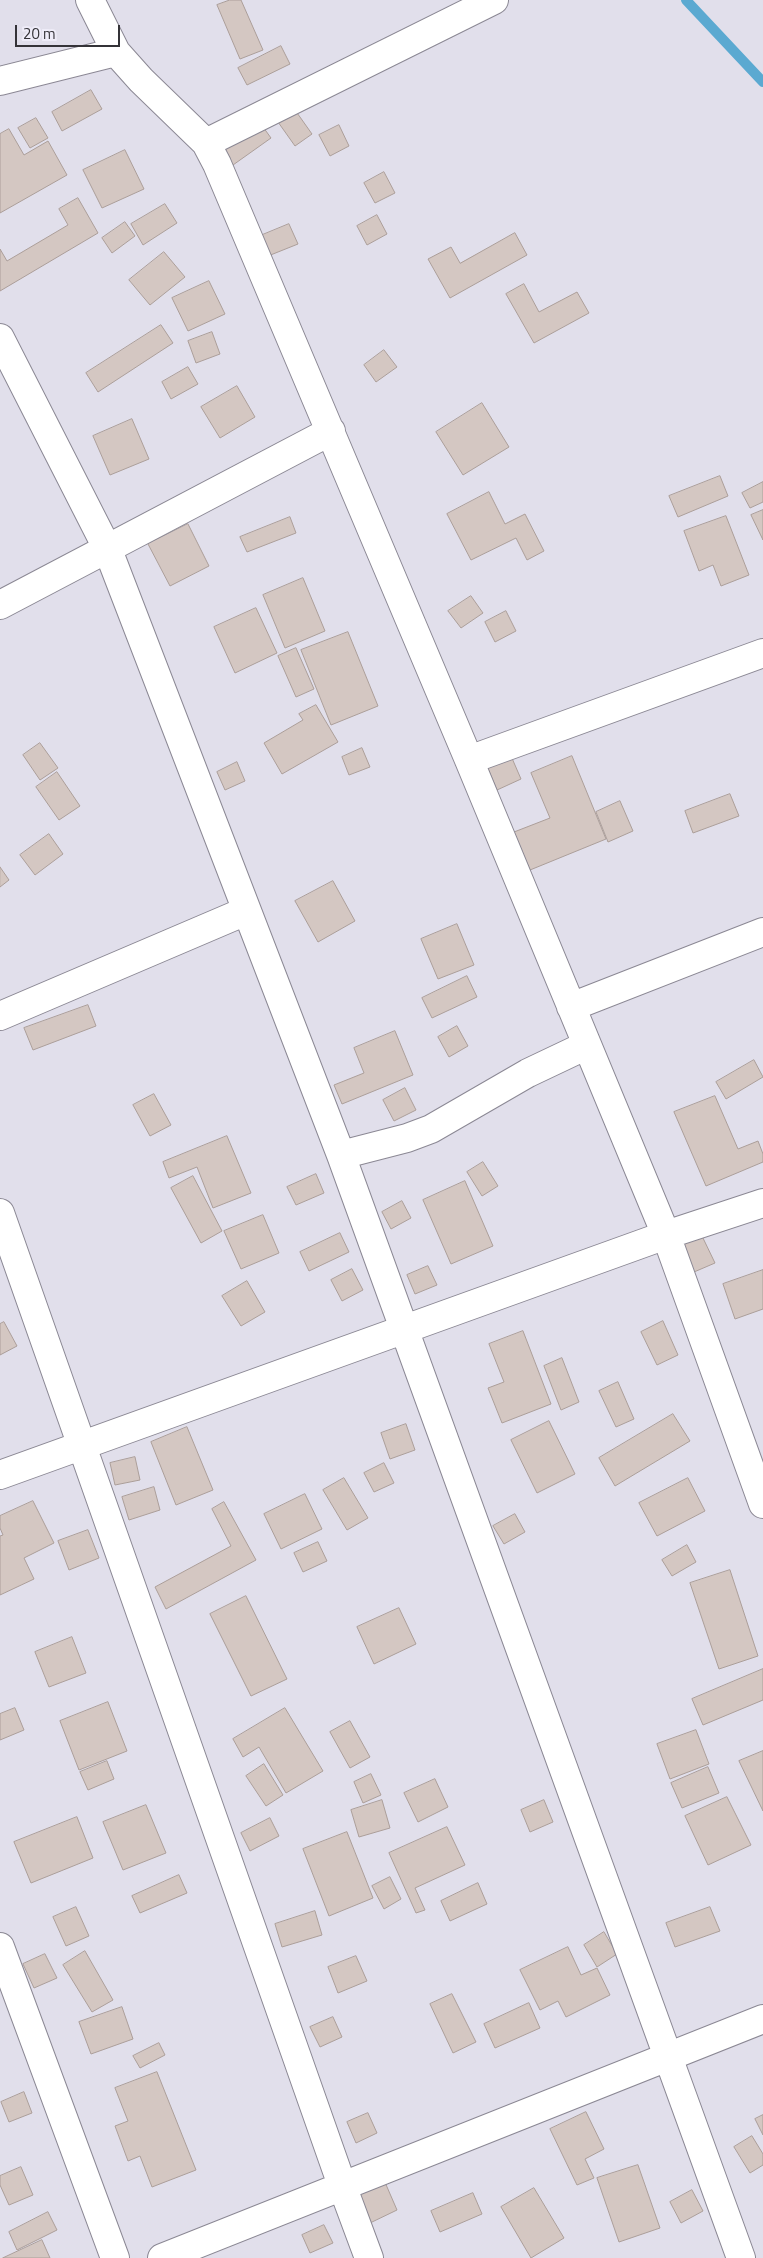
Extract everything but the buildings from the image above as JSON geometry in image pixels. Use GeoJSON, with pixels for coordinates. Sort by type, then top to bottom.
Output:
{"type":"FeatureCollection","features":[{"type":"Feature","properties":{"kind":"street"},"geometry":{"type":"LineString","coordinates":[[90,0],[116,52],[141,80],[206,143],[221,173],[469,760],[666,1235],[763,1504]]}},
{"type":"Feature","properties":{"kind":"street"},"geometry":{"type":"LineString","coordinates":[[206,143],[494,0]]}},
{"type":"Feature","properties":{"kind":"street"},"geometry":{"type":"LineString","coordinates":[[0,81],[116,52]]}},
{"type":"Feature","properties":{"kind":"street"},"geometry":{"type":"LineString","coordinates":[[0,338],[108,550],[341,1156],[741,2258]]}},
{"type":"Feature","properties":{"kind":"street"},"geometry":{"type":"LineString","coordinates":[[0,605],[108,550],[331,431]]}},
{"type":"Feature","properties":{"kind":"street"},"geometry":{"type":"LineString","coordinates":[[469,760],[763,653]]}},
{"type":"Feature","properties":{"kind":"street"},"geometry":{"type":"LineString","coordinates":[[0,1016],[246,912]]}},
{"type":"Feature","properties":{"kind":"street"},"geometry":{"type":"LineString","coordinates":[[571,1006],[763,932]]}},
{"type":"Feature","properties":{"kind":"street"},"geometry":{"type":"LineString","coordinates":[[341,1156],[407,1138],[431,1129],[528,1073],[587,1046]]}},
{"type":"Feature","properties":{"kind":"street"},"geometry":{"type":"LineString","coordinates":[[0,1475],[666,1235],[763,1203]]}},
{"type":"Feature","properties":{"kind":"street"},"geometry":{"type":"LineString","coordinates":[[0,1213],[343,2188],[370,2258]]}},
{"type":"Feature","properties":{"kind":"street"},"geometry":{"type":"LineString","coordinates":[[0,1947],[115,2258]]}},
{"type":"Feature","properties":{"kind":"street"},"geometry":{"type":"LineString","coordinates":[[162,2258],[343,2188],[763,2019]]}},
{"type":"Feature","properties":{"kind":"waterway"},"geometry":{"type":"LineString","coordinates":[[686,0],[763,82]]}}]}
